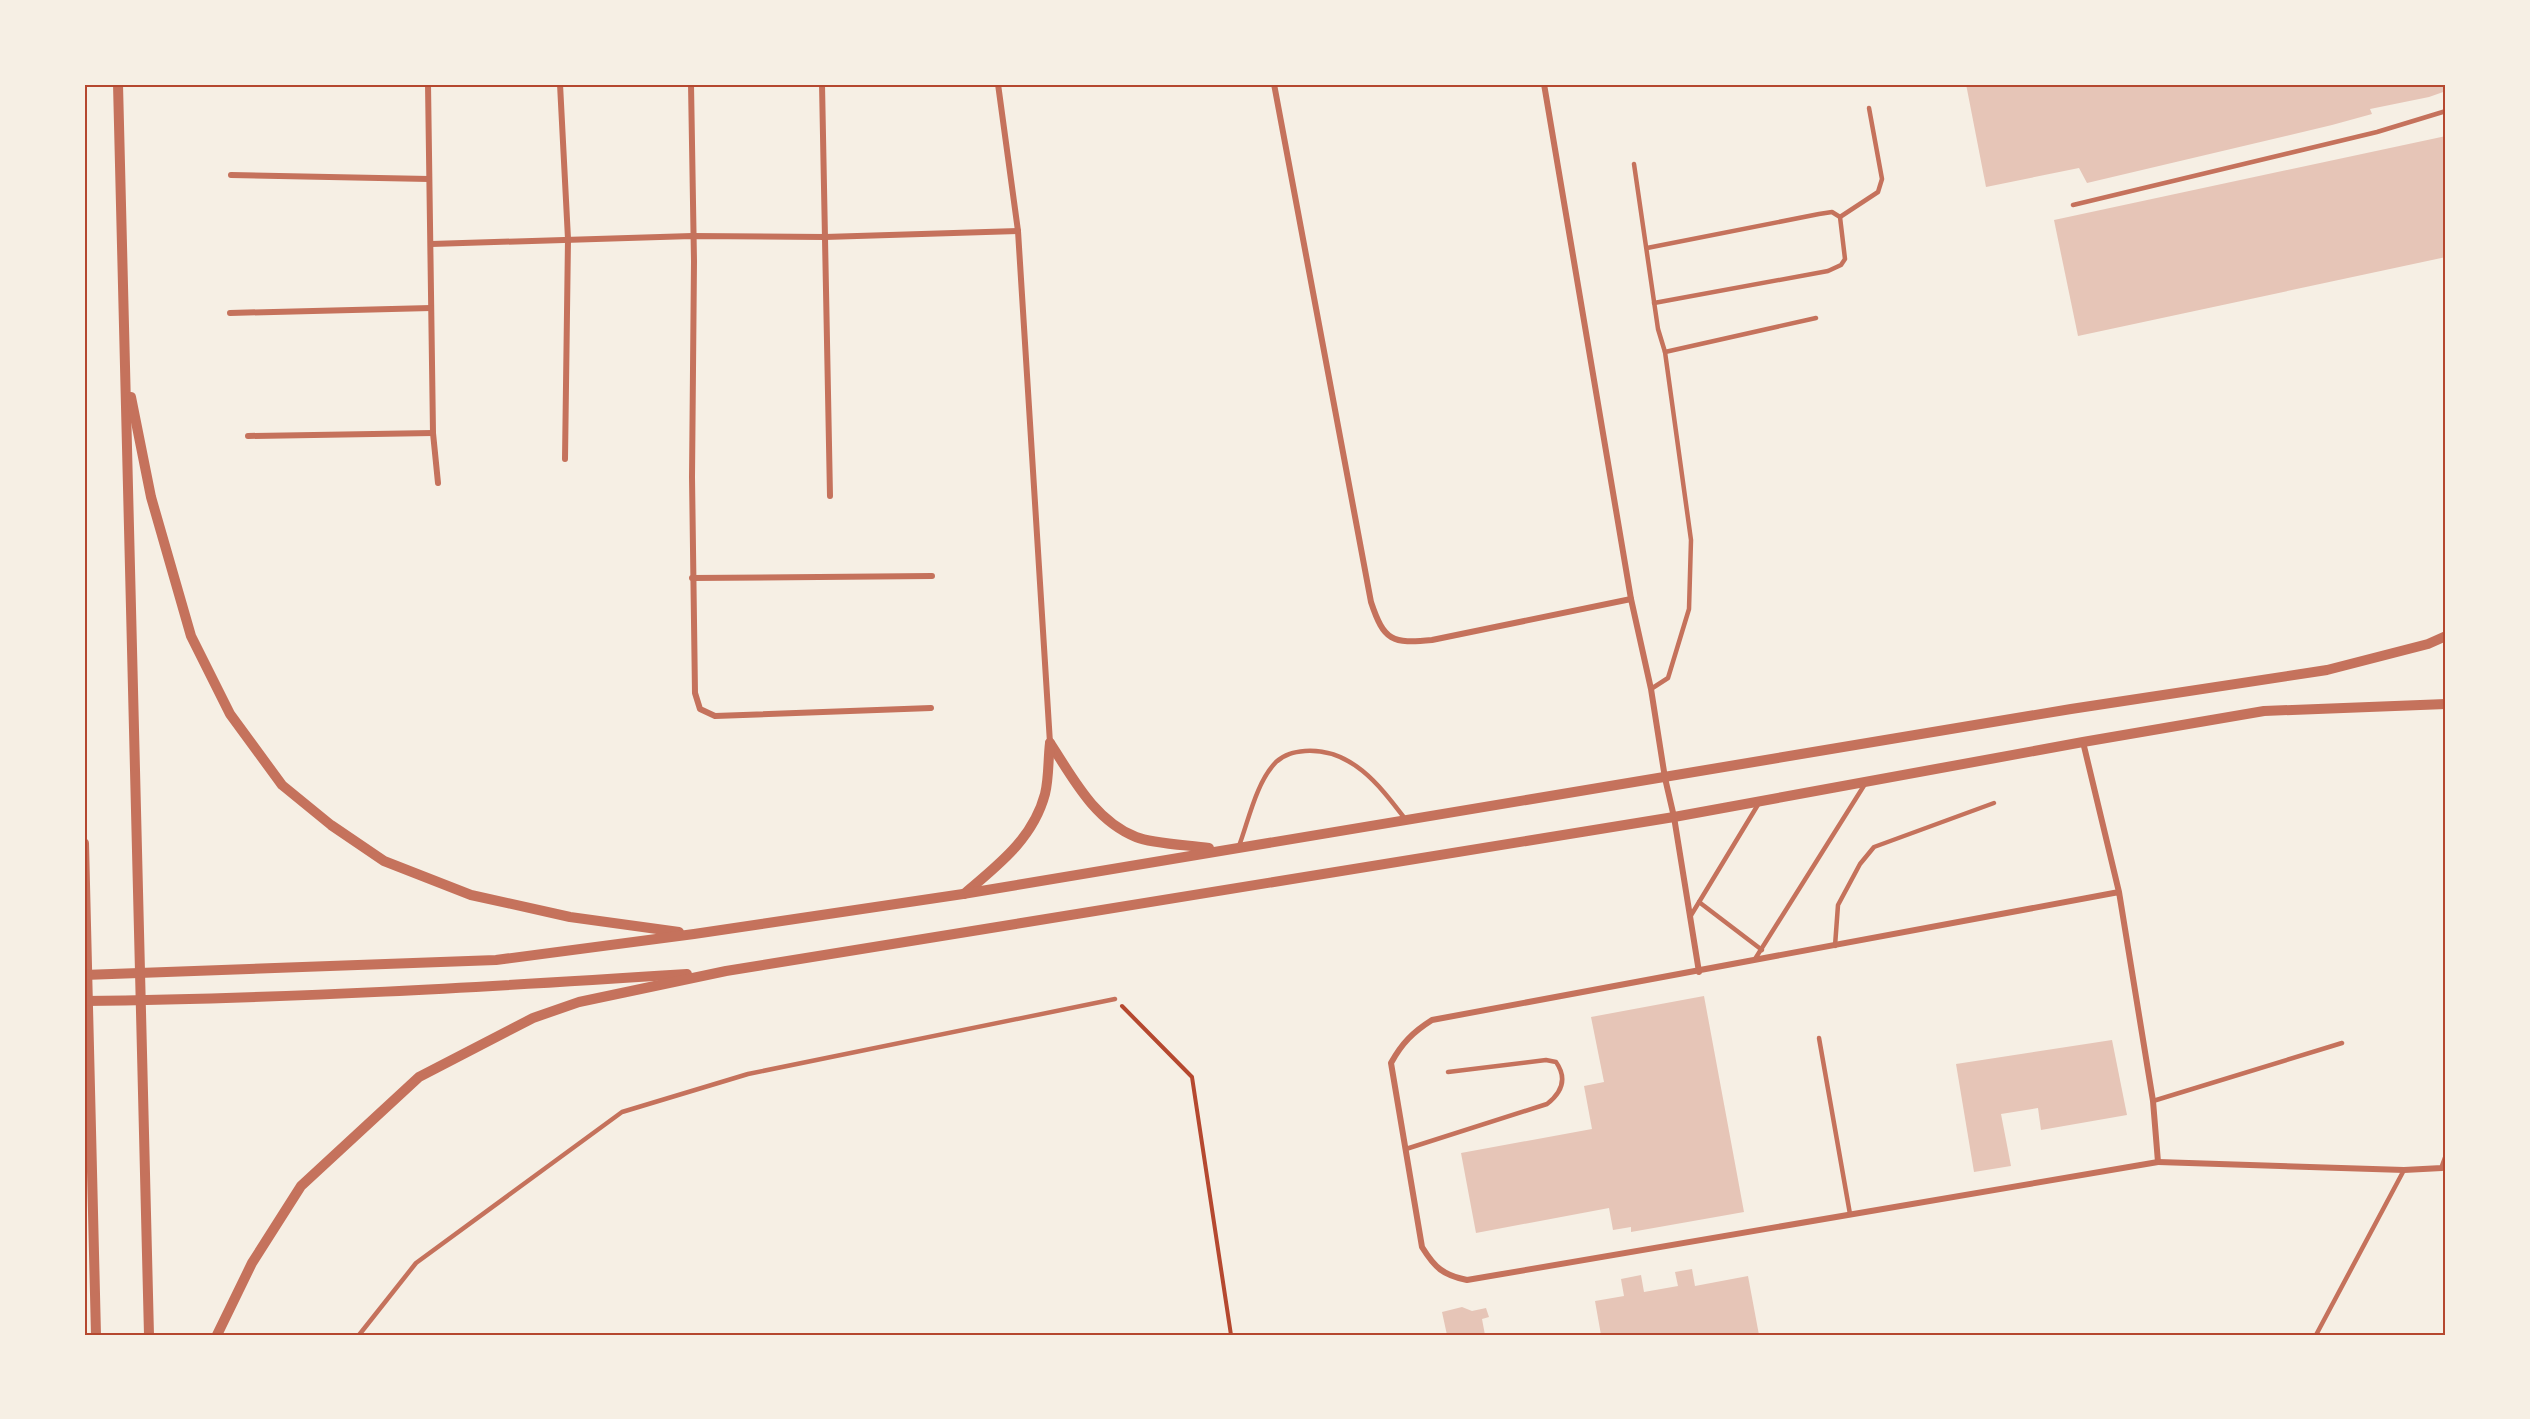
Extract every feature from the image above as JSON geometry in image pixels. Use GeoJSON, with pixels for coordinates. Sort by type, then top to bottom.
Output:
{"type":"FeatureCollection","features":[{"type":"Feature","properties":{"kind":"street"},"geometry":{"type":"LineString","coordinates":[[118,84],[149,1335]]}},
{"type":"Feature","properties":{"kind":"street"},"geometry":{"type":"LineString","coordinates":[[428,84],[433,433],[438,483]]}},
{"type":"Feature","properties":{"kind":"street"},"geometry":{"type":"LineString","coordinates":[[560,84],[568,239],[565,459]]}},
{"type":"Feature","properties":{"kind":"street"},"geometry":{"type":"LineString","coordinates":[[691,84],[694,261],[692,579],[695,693],[700,710],[715,716],[931,708]]}},
{"type":"Feature","properties":{"kind":"street"},"geometry":{"type":"LineString","coordinates":[[822,84],[830,496]]}},
{"type":"Feature","properties":{"kind":"street"},"geometry":{"type":"LineString","coordinates":[[963,894],[1007,858],[1030,828],[1045,793],[1050,743],[1018,231],[998,84]]}},
{"type":"Feature","properties":{"kind":"street"},"geometry":{"type":"LineString","coordinates":[[1274,84],[1371,602],[1377,622],[1387,636],[1407,643],[1432,640],[1631,599]]}},
{"type":"Feature","properties":{"kind":"street"},"geometry":{"type":"LineString","coordinates":[[1544,84],[1631,599],[1651,689],[1699,972]]}},
{"type":"Feature","properties":{"kind":"street"},"geometry":{"type":"LineString","coordinates":[[231,174],[429,179]]}},
{"type":"Feature","properties":{"kind":"street"},"geometry":{"type":"LineString","coordinates":[[431,244],[692,236],[825,237],[1018,231]]}},
{"type":"Feature","properties":{"kind":"street"},"geometry":{"type":"LineString","coordinates":[[230,313],[431,308]]}},
{"type":"Feature","properties":{"kind":"street"},"geometry":{"type":"LineString","coordinates":[[124,352],[135,427],[151,497],[191,636],[230,714],[282,784],[331,825],[384,861],[471,895],[570,917],[694,934]]}},
{"type":"Feature","properties":{"kind":"street"},"geometry":{"type":"LineString","coordinates":[[248,436],[433,433]]}},
{"type":"Feature","properties":{"kind":"street"},"geometry":{"type":"LineString","coordinates":[[692,579],[932,576]]}},
{"type":"Feature","properties":{"kind":"street"},"geometry":{"type":"LineString","coordinates":[[84,975],[496,960],[694,934],[963,894],[2071,709],[2327,670],[2428,644],[2446,636]]}},
{"type":"Feature","properties":{"kind":"street"},"geometry":{"type":"LineString","coordinates":[[217,1335],[252,1263],[301,1186],[419,1077],[533,1018],[579,1002],[726,971],[1674,817],[2264,711],[2446,704]]}},
{"type":"Feature","properties":{"kind":"street"},"geometry":{"type":"LineString","coordinates":[[2083,742],[2120,892],[2153,1101],[2158,1162]]}},
{"type":"Feature","properties":{"kind":"street"},"geometry":{"type":"LineString","coordinates":[[1050,743],[1088,800],[1109,822],[1137,837],[1218,850]]}},
{"type":"Feature","properties":{"kind":"street"},"geometry":{"type":"LineString","coordinates":[[84,843],[96,1335]]}},
{"type":"Feature","properties":{"kind":"street"},"geometry":{"type":"LineString","coordinates":[[2120,892],[1432,1020],[1416,1029],[1402,1044],[1391,1063],[1422,1247],[1432,1262],[1448,1276],[1467,1280],[2158,1162],[2404,1170],[2444,1168],[2446,1157]]}},
{"type":"Feature","properties":{"kind":"street"},"geometry":{"type":"LineString","coordinates":[[84,1001],[202,1000],[465,988],[726,971]]}},
{"type":"Feature","properties":{"kind":"lane"},"geometry":{"type":"LineString","coordinates":[[1840,217],[1878,192],[1882,179],[1869,108]]}},
{"type":"Feature","properties":{"kind":"lane"},"geometry":{"type":"LineString","coordinates":[[2073,205],[2377,132],[2446,111]]}},
{"type":"Feature","properties":{"kind":"lane"},"geometry":{"type":"LineString","coordinates":[[1634,164],[1654,303],[1665,352],[1691,540],[1689,609],[1668,678],[1651,689]]}},
{"type":"Feature","properties":{"kind":"lane"},"geometry":{"type":"LineString","coordinates":[[1647,248],[1819,214],[1832,213],[1840,217]]}},
{"type":"Feature","properties":{"kind":"lane"},"geometry":{"type":"LineString","coordinates":[[1654,303],[1828,271],[1841,265],[1845,259],[1840,217]]}},
{"type":"Feature","properties":{"kind":"lane"},"geometry":{"type":"LineString","coordinates":[[1665,352],[1816,318]]}},
{"type":"Feature","properties":{"kind":"lane"},"geometry":{"type":"LineString","coordinates":[[1238,847],[1262,784],[1276,762],[1290,753],[1316,751],[1335,753],[1378,783],[1406,820]]}},
{"type":"Feature","properties":{"kind":"lane"},"geometry":{"type":"LineString","coordinates":[[1753,962],[1867,781]]}},
{"type":"Feature","properties":{"kind":"lane"},"geometry":{"type":"LineString","coordinates":[[1690,916],[1760,801]]}},
{"type":"Feature","properties":{"kind":"lane"},"geometry":{"type":"LineString","coordinates":[[1835,946],[1838,905],[1860,864],[1874,847],[1994,803]]}},
{"type":"Feature","properties":{"kind":"lane"},"geometry":{"type":"LineString","coordinates":[[1699,902],[1762,950]]}},
{"type":"Feature","properties":{"kind":"lane"},"geometry":{"type":"LineString","coordinates":[[359,1335],[416,1263],[622,1112],[748,1074],[1115,999]]}},
{"type":"Feature","properties":{"kind":"lane"},"geometry":{"type":"LineString","coordinates":[[1819,1038],[1850,1214]]}},
{"type":"Feature","properties":{"kind":"lane"},"geometry":{"type":"LineString","coordinates":[[2153,1101],[2342,1043]]}},
{"type":"Feature","properties":{"kind":"lane"},"geometry":{"type":"LineString","coordinates":[[1406,1149],[1547,1104],[1557,1096],[1563,1078],[1556,1062],[1546,1060],[1448,1072]]}},
{"type":"Feature","properties":{"kind":"lane"},"geometry":{"type":"LineString","coordinates":[[2316,1335],[2404,1170]]}},
{"type":"Feature","properties":{"kind":"path"},"geometry":{"type":"LineString","coordinates":[[1115,999],[1192,1077],[1231,1335]]}},
{"type":"Feature","properties":{"kind":"building"},"geometry":{"type":"Polygon","coordinates":[[[1966,84],[2446,84],[2446,91],[2429,97],[2370,109],[2372,114],[2332,125],[2087,183],[2079,168],[1986,187],[1966,84]]]}},
{"type":"Feature","properties":{"kind":"building"},"geometry":{"type":"Polygon","coordinates":[[[2446,136],[2446,257],[2078,336],[2054,220],[2446,136]]]}},
{"type":"Feature","properties":{"kind":"building"},"geometry":{"type":"Polygon","coordinates":[[[1704,996],[1744,1212],[1631,1232],[1631,1227],[1613,1230],[1609,1208],[1476,1233],[1461,1153],[1592,1129],[1584,1086],[1604,1082],[1591,1017],[1704,996]]]}},
{"type":"Feature","properties":{"kind":"building"},"geometry":{"type":"Polygon","coordinates":[[[2112,1040],[2127,1115],[2041,1130],[2038,1108],[2001,1114],[2011,1166],[1974,1172],[1956,1064],[2112,1040]]]}},
{"type":"Feature","properties":{"kind":"building"},"geometry":{"type":"Polygon","coordinates":[[[1692,1269],[1695,1286],[1748,1276],[1759,1335],[1601,1335],[1595,1301],[1624,1296],[1621,1279],[1641,1275],[1644,1292],[1678,1286],[1675,1272],[1692,1269]]]}},
{"type":"Feature","properties":{"kind":"building"},"geometry":{"type":"Polygon","coordinates":[[[1462,1307],[1472,1311],[1486,1308],[1489,1317],[1482,1319],[1485,1335],[1447,1335],[1442,1312],[1462,1307]]]}}]}
